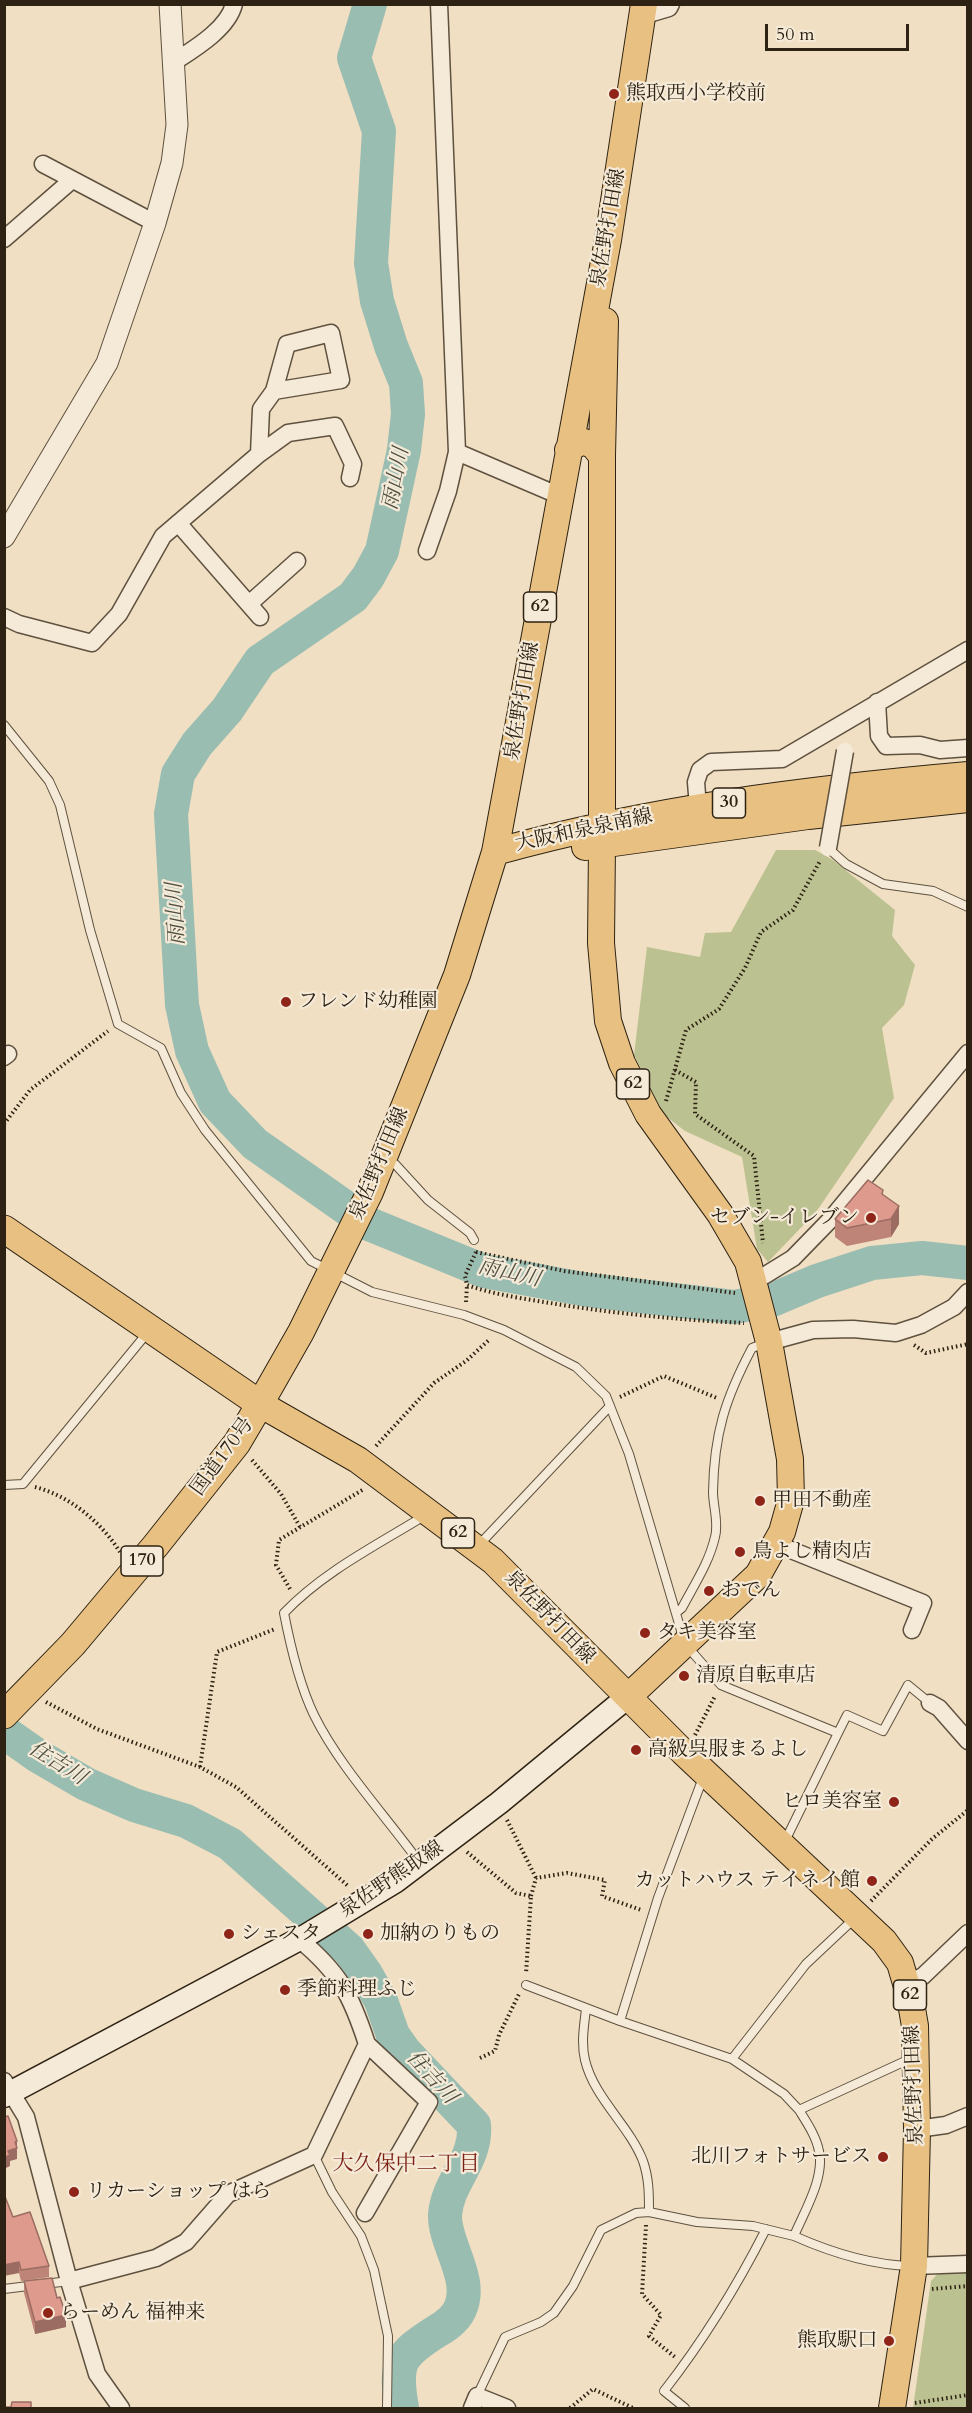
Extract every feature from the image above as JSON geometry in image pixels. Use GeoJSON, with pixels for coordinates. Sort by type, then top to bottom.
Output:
{"type":"FeatureCollection","features":[{"type":"Feature","properties":{"kind":"highway","name":"国道170号"},"geometry":{"type":"LineString","coordinates":[[4,1229],[260,1404],[237,1443],[133,1571],[73,1644],[14,1705]]}},
{"type":"Feature","properties":{"kind":"main road","name":"泉佐野打田線"},"geometry":{"type":"LineString","coordinates":[[643,10],[608,240],[495,852],[457,975],[370,1192],[301,1332],[260,1404],[374,1471],[477,1547],[611,1681],[630,1695],[683,1752],[858,1915],[884,1941],[900,1963],[907,1984],[915,2026],[917,2129],[914,2266],[901,2406]]}},
{"type":"Feature","properties":{"kind":"main road","name":"62"},"geometry":{"type":"LineString","coordinates":[[608,240],[602,456],[600,944],[608,1022],[622,1063],[648,1114],[720,1214],[758,1284],[790,1459],[791,1500],[776,1544],[758,1575],[630,1695]]}},
{"type":"Feature","properties":{"kind":"main road"},"geometry":{"type":"LineString","coordinates":[[568,450],[581,441],[593,445],[602,456]]}},
{"type":"Feature","properties":{"kind":"main road","name":"大阪和泉泉南線"},"geometry":{"type":"LineString","coordinates":[[602,835],[698,807],[873,783],[968,775]]}},
{"type":"Feature","properties":{"kind":"main road","name":"大阪和泉泉南線"},"geometry":{"type":"LineString","coordinates":[[495,852],[602,835],[968,799]]}},
{"type":"Feature","properties":{"kind":"main road","name":"泉佐野熊取線"},"geometry":{"type":"LineString","coordinates":[[7,2090],[303,1937],[364,1900],[420,1864],[453,1839],[630,1695]]}},
{"type":"Feature","properties":{"kind":"street"},"geometry":{"type":"LineString","coordinates":[[4,537],[107,363],[155,224],[172,163],[177,125],[170,4]]}},
{"type":"Feature","properties":{"kind":"street"},"geometry":{"type":"LineString","coordinates":[[174,62],[198,46],[231,15],[234,4]]}},
{"type":"Feature","properties":{"kind":"street"},"geometry":{"type":"LineString","coordinates":[[427,551],[448,491],[457,452],[439,4]]}},
{"type":"Feature","properties":{"kind":"street"},"geometry":{"type":"LineString","coordinates":[[643,10],[669,8],[671,4]]}},
{"type":"Feature","properties":{"kind":"street"},"geometry":{"type":"LineString","coordinates":[[43,164],[155,224]]}},
{"type":"Feature","properties":{"kind":"street"},"geometry":{"type":"LineString","coordinates":[[4,238],[72,180]]}},
{"type":"Feature","properties":{"kind":"street"},"geometry":{"type":"LineString","coordinates":[[259,453],[261,409],[274,391],[286,344],[331,333],[341,380],[274,391]]}},
{"type":"Feature","properties":{"kind":"street"},"geometry":{"type":"LineString","coordinates":[[4,617],[19,624],[92,643],[119,614],[163,536],[259,453],[288,433],[335,426],[353,464],[350,478]]}},
{"type":"Feature","properties":{"kind":"street"},"geometry":{"type":"LineString","coordinates":[[457,452],[560,496]]}},
{"type":"Feature","properties":{"kind":"street"},"geometry":{"type":"LineString","coordinates":[[178,523],[260,617]]}},
{"type":"Feature","properties":{"kind":"street"},"geometry":{"type":"LineString","coordinates":[[249,604],[297,561]]}},
{"type":"Feature","properties":{"kind":"street"},"geometry":{"type":"LineString","coordinates":[[698,807],[696,782],[700,770],[711,762],[782,759],[968,650]]}},
{"type":"Feature","properties":{"kind":"street"},"geometry":{"type":"LineString","coordinates":[[876,702],[879,736],[886,746],[920,745],[940,750],[968,748]]}},
{"type":"Feature","properties":{"kind":"street"},"geometry":{"type":"LineString","coordinates":[[828,848],[845,751],[844,742],[835,727]]}},
{"type":"Feature","properties":{"kind":"street"},"geometry":{"type":"LineString","coordinates":[[758,1284],[794,1258],[830,1220],[968,1053]]}},
{"type":"Feature","properties":{"kind":"street"},"geometry":{"type":"LineString","coordinates":[[766,1329],[853,1329],[896,1333],[921,1325],[954,1306],[968,1292]]}},
{"type":"Feature","properties":{"kind":"street"},"geometry":{"type":"LineString","coordinates":[[776,1544],[923,1603],[912,1630]]}},
{"type":"Feature","properties":{"kind":"street"},"geometry":{"type":"LineString","coordinates":[[930,1703],[939,1708],[966,1733]]}},
{"type":"Feature","properties":{"kind":"street"},"geometry":{"type":"LineString","coordinates":[[907,1984],[923,1976],[968,1933]]}},
{"type":"Feature","properties":{"kind":"street"},"geometry":{"type":"LineString","coordinates":[[303,1937],[342,1982],[354,2004],[367,2044],[429,2102],[365,2214]]}},
{"type":"Feature","properties":{"kind":"street"},"geometry":{"type":"LineString","coordinates":[[69,2281],[156,2258],[186,2242],[228,2194],[314,2155],[367,2044]]}},
{"type":"Feature","properties":{"kind":"street"},"geometry":{"type":"LineString","coordinates":[[7,2090],[26,2117],[69,2281],[97,2374],[121,2409]]}},
{"type":"Feature","properties":{"kind":"street"},"geometry":{"type":"LineString","coordinates":[[917,2129],[946,2125],[968,2116]]}},
{"type":"Feature","properties":{"kind":"street"},"geometry":{"type":"LineString","coordinates":[[914,2266],[968,2264]]}},
{"type":"Feature","properties":{"kind":"street"},"geometry":{"type":"LineString","coordinates":[[475,2402],[507,2409]]}},
{"type":"Feature","properties":{"kind":"lane"},"geometry":{"type":"LineString","coordinates":[[4,725],[49,781],[60,805],[90,930],[118,1024],[161,1048],[181,1093],[205,1130],[311,1261],[372,1292],[464,1315],[499,1328],[576,1367],[606,1396],[629,1454],[685,1644],[720,1685],[838,1733]]}},
{"type":"Feature","properties":{"kind":"lane"},"geometry":{"type":"LineString","coordinates":[[828,848],[846,864],[883,884],[933,891],[968,908]]}},
{"type":"Feature","properties":{"kind":"lane"},"geometry":{"type":"LineString","coordinates":[[383,1159],[395,1164],[428,1200],[470,1233],[474,1240]]}},
{"type":"Feature","properties":{"kind":"lane"},"geometry":{"type":"LineString","coordinates":[[4,1485],[23,1484],[150,1329]]}},
{"type":"Feature","properties":{"kind":"lane"},"geometry":{"type":"LineString","coordinates":[[676,1612],[682,1608],[710,1556],[716,1534],[713,1492],[721,1417],[726,1401],[752,1348],[766,1329]]}},
{"type":"Feature","properties":{"kind":"lane"},"geometry":{"type":"LineString","coordinates":[[477,1547],[609,1404]]}},
{"type":"Feature","properties":{"kind":"lane"},"geometry":{"type":"LineString","coordinates":[[420,1864],[339,1755],[314,1714],[284,1613],[297,1599],[347,1564],[430,1512]]}},
{"type":"Feature","properties":{"kind":"lane"},"geometry":{"type":"LineString","coordinates":[[783,1846],[847,1715],[883,1731],[908,1684],[930,1703]]}},
{"type":"Feature","properties":{"kind":"lane"},"geometry":{"type":"LineString","coordinates":[[620,2021],[653,1914],[705,1773]]}},
{"type":"Feature","properties":{"kind":"lane"},"geometry":{"type":"LineString","coordinates":[[732,2058],[806,1964],[858,1915]]}},
{"type":"Feature","properties":{"kind":"lane"},"geometry":{"type":"LineString","coordinates":[[526,1985],[586,2009],[732,2058],[784,2094],[799,2109],[814,2134],[820,2153],[816,2182],[794,2236]]}},
{"type":"Feature","properties":{"kind":"lane"},"geometry":{"type":"LineString","coordinates":[[586,2009],[583,2043],[585,2061],[593,2083],[643,2160],[649,2184],[649,2212]]}},
{"type":"Feature","properties":{"kind":"lane"},"geometry":{"type":"LineString","coordinates":[[799,2109],[915,2056]]}},
{"type":"Feature","properties":{"kind":"lane"},"geometry":{"type":"LineString","coordinates":[[314,2155],[332,2192],[361,2236],[374,2270],[388,2336],[387,2409]]}},
{"type":"Feature","properties":{"kind":"lane"},"geometry":{"type":"LineString","coordinates":[[475,2402],[505,2337],[541,2322],[554,2313],[573,2286],[601,2230],[636,2213],[649,2212],[697,2222],[766,2229],[794,2236],[827,2251],[896,2266],[914,2266]]}},
{"type":"Feature","properties":{"kind":"lane"},"geometry":{"type":"LineString","coordinates":[[685,2409],[664,2391],[685,2364],[746,2269],[766,2229]]}},
{"type":"Feature","properties":{"kind":"lane"},"geometry":{"type":"LineString","coordinates":[[4,2289],[69,2281]]}},
{"type":"Feature","properties":{"kind":"path"},"geometry":{"type":"LineString","coordinates":[[664,1106],[686,1030],[719,1009],[745,968],[761,932],[793,910],[828,848]]}},
{"type":"Feature","properties":{"kind":"path"},"geometry":{"type":"LineString","coordinates":[[4,1124],[30,1090],[118,1024]]}},
{"type":"Feature","properties":{"kind":"path"},"geometry":{"type":"LineString","coordinates":[[474,1240],[473,1252],[564,1270],[737,1293],[758,1284],[762,1215],[754,1156],[696,1114],[696,1082],[675,1070]]}},
{"type":"Feature","properties":{"kind":"path"},"geometry":{"type":"LineString","coordinates":[[476,1252],[465,1280],[467,1285],[476,1288],[588,1309],[766,1329]]}},
{"type":"Feature","properties":{"kind":"path"},"geometry":{"type":"LineString","coordinates":[[297,1599],[276,1565],[279,1540],[300,1527],[374,1471],[370,1452],[434,1383],[483,1347],[499,1328]]}},
{"type":"Feature","properties":{"kind":"path"},"geometry":{"type":"LineString","coordinates":[[896,1333],[926,1353],[968,1344]]}},
{"type":"Feature","properties":{"kind":"path"},"geometry":{"type":"LineString","coordinates":[[609,1404],[664,1376],[726,1401]]}},
{"type":"Feature","properties":{"kind":"path"},"geometry":{"type":"LineString","coordinates":[[237,1443],[281,1494],[300,1527]]}},
{"type":"Feature","properties":{"kind":"path"},"geometry":{"type":"LineString","coordinates":[[23,1484],[65,1498],[85,1513],[117,1547],[133,1571]]}},
{"type":"Feature","properties":{"kind":"path"},"geometry":{"type":"LineString","coordinates":[[200,1767],[217,1652],[262,1632],[287,1626]]}},
{"type":"Feature","properties":{"kind":"path"},"geometry":{"type":"LineString","coordinates":[[683,1752],[699,1728],[720,1685]]}},
{"type":"Feature","properties":{"kind":"path"},"geometry":{"type":"LineString","coordinates":[[14,1705],[97,1729],[200,1767],[236,1787],[364,1900]]}},
{"type":"Feature","properties":{"kind":"path"},"geometry":{"type":"LineString","coordinates":[[480,2058],[495,2051],[499,2035],[520,1991],[526,1985],[531,1896],[536,1878],[499,1803]]}},
{"type":"Feature","properties":{"kind":"path"},"geometry":{"type":"LineString","coordinates":[[858,1915],[932,1839],[968,1810]]}},
{"type":"Feature","properties":{"kind":"path"},"geometry":{"type":"LineString","coordinates":[[453,1839],[516,1893],[531,1896]]}},
{"type":"Feature","properties":{"kind":"path"},"geometry":{"type":"LineString","coordinates":[[536,1878],[567,1873],[605,1880],[602,1896],[653,1914]]}},
{"type":"Feature","properties":{"kind":"path"},"geometry":{"type":"LineString","coordinates":[[649,2212],[644,2238],[642,2294],[661,2315],[649,2336],[685,2364]]}},
{"type":"Feature","properties":{"kind":"path"},"geometry":{"type":"LineString","coordinates":[[926,2289],[968,2286]]}},
{"type":"Feature","properties":{"kind":"path"},"geometry":{"type":"LineString","coordinates":[[570,2409],[593,2389],[633,2409]]}},
{"type":"Feature","properties":{"kind":"path"},"geometry":{"type":"LineString","coordinates":[[901,2406],[968,2395]]}},
{"type":"Feature","properties":{"kind":"green space"},"geometry":{"type":"Polygon","coordinates":[[[776,850],[815,850],[833,860],[895,910],[892,936],[915,965],[904,1005],[882,1028],[894,1098],[816,1212],[768,1262],[757,1249],[742,1157],[685,1131],[663,1114],[634,1055],[647,947],[700,957],[705,933],[731,932],[776,850]]]}},
{"type":"Feature","properties":{"kind":"green space"},"geometry":{"type":"Polygon","coordinates":[[[967,2268],[967,2408],[913,2408],[931,2281],[942,2269],[967,2268]]]}},
{"type":"Feature","properties":{"kind":"building"},"geometry":{"type":"Polygon","coordinates":[[[868,1180],[883,1190],[882,1194],[899,1206],[891,1219],[847,1228],[835,1219],[868,1180]]]}},
{"type":"Feature","properties":{"kind":"building"},"geometry":{"type":"Polygon","coordinates":[[[8,2116],[17,2141],[15,2142],[17,2148],[8,2151],[10,2155],[4,2158],[4,2117],[8,2116]]]}},
{"type":"Feature","properties":{"kind":"building"},"geometry":{"type":"Polygon","coordinates":[[[4,2194],[13,2217],[30,2212],[49,2266],[21,2270],[19,2262],[4,2265],[4,2194]]]}},
{"type":"Feature","properties":{"kind":"building"},"geometry":{"type":"Polygon","coordinates":[[[52,2278],[57,2298],[60,2297],[66,2315],[35,2322],[24,2281],[52,2278]]]}},
{"type":"Feature","properties":{"kind":"building"},"geometry":{"type":"Polygon","coordinates":[[[12,2402],[31,2402],[31,2409],[6,2409],[6,2407],[11,2407],[12,2402]]]}},
{"type":"Feature","properties":{"kind":"waterway","name":"雨山川"},"geometry":{"type":"LineString","coordinates":[[370,4],[354,58],[379,131],[371,263],[377,301],[391,346],[406,383],[408,414],[404,450],[382,551],[368,577],[353,597],[260,661],[227,710],[197,744],[178,774],[171,814],[182,1005],[192,1051],[215,1102],[255,1144],[369,1224],[484,1271],[588,1290],[734,1307],[772,1300],[817,1281],[872,1263],[922,1258],[968,1263]]}},
{"type":"Feature","properties":{"kind":"waterway","name":"住吉川"},"geometry":{"type":"LineString","coordinates":[[4,1732],[38,1756],[86,1784],[134,1805],[186,1821],[230,1844],[349,1950],[381,2001],[393,2035],[405,2052],[474,2125],[471,2149],[451,2192],[445,2215],[449,2238],[461,2274],[463,2298],[460,2309],[453,2319],[414,2347],[402,2362],[399,2380],[402,2408]]}},
{"type":"Feature","properties":{"kind":"place","name":"熊取西小学校前"},"geometry":{"type":"Point","coordinates":[614,94]}},
{"type":"Feature","properties":{"kind":"place","name":"フレンド幼稚園"},"geometry":{"type":"Point","coordinates":[286,1002]}},
{"type":"Feature","properties":{"kind":"place","name":"セブン-イレブン"},"geometry":{"type":"Point","coordinates":[871,1218]}},
{"type":"Feature","properties":{"kind":"place","name":"甲田不動産"},"geometry":{"type":"Point","coordinates":[760,1501]}},
{"type":"Feature","properties":{"kind":"place","name":"鳥よし精肉店"},"geometry":{"type":"Point","coordinates":[740,1552]}},
{"type":"Feature","properties":{"kind":"place","name":"おでん"},"geometry":{"type":"Point","coordinates":[709,1591]}},
{"type":"Feature","properties":{"kind":"place","name":"タキ美容室"},"geometry":{"type":"Point","coordinates":[645,1633]}},
{"type":"Feature","properties":{"kind":"place","name":"清原自転車店"},"geometry":{"type":"Point","coordinates":[684,1676]}},
{"type":"Feature","properties":{"kind":"place","name":"高級呉服まるよし"},"geometry":{"type":"Point","coordinates":[636,1750]}},
{"type":"Feature","properties":{"kind":"place","name":"ヒロ美容室"},"geometry":{"type":"Point","coordinates":[894,1802]}},
{"type":"Feature","properties":{"kind":"place","name":"カットハウス テイネイ館"},"geometry":{"type":"Point","coordinates":[872,1881]}},
{"type":"Feature","properties":{"kind":"place","name":"シェスタ"},"geometry":{"type":"Point","coordinates":[229,1934]}},
{"type":"Feature","properties":{"kind":"place","name":"加納のりもの"},"geometry":{"type":"Point","coordinates":[368,1934]}},
{"type":"Feature","properties":{"kind":"place","name":"季節料理ふじ"},"geometry":{"type":"Point","coordinates":[285,1990]}},
{"type":"Feature","properties":{"kind":"place","name":"北川フォトサービス"},"geometry":{"type":"Point","coordinates":[883,2157]}},
{"type":"Feature","properties":{"kind":"place","name":"リカーショップ はら"},"geometry":{"type":"Point","coordinates":[74,2192]}},
{"type":"Feature","properties":{"kind":"place","name":"らーめん 福神来"},"geometry":{"type":"Point","coordinates":[48,2313]}},
{"type":"Feature","properties":{"kind":"place","name":"熊取駅口"},"geometry":{"type":"Point","coordinates":[889,2341]}},
{"type":"Feature","properties":{"kind":"district","name":"大久保中二丁目"},"geometry":{"type":"Point","coordinates":[406,2165]}}]}
